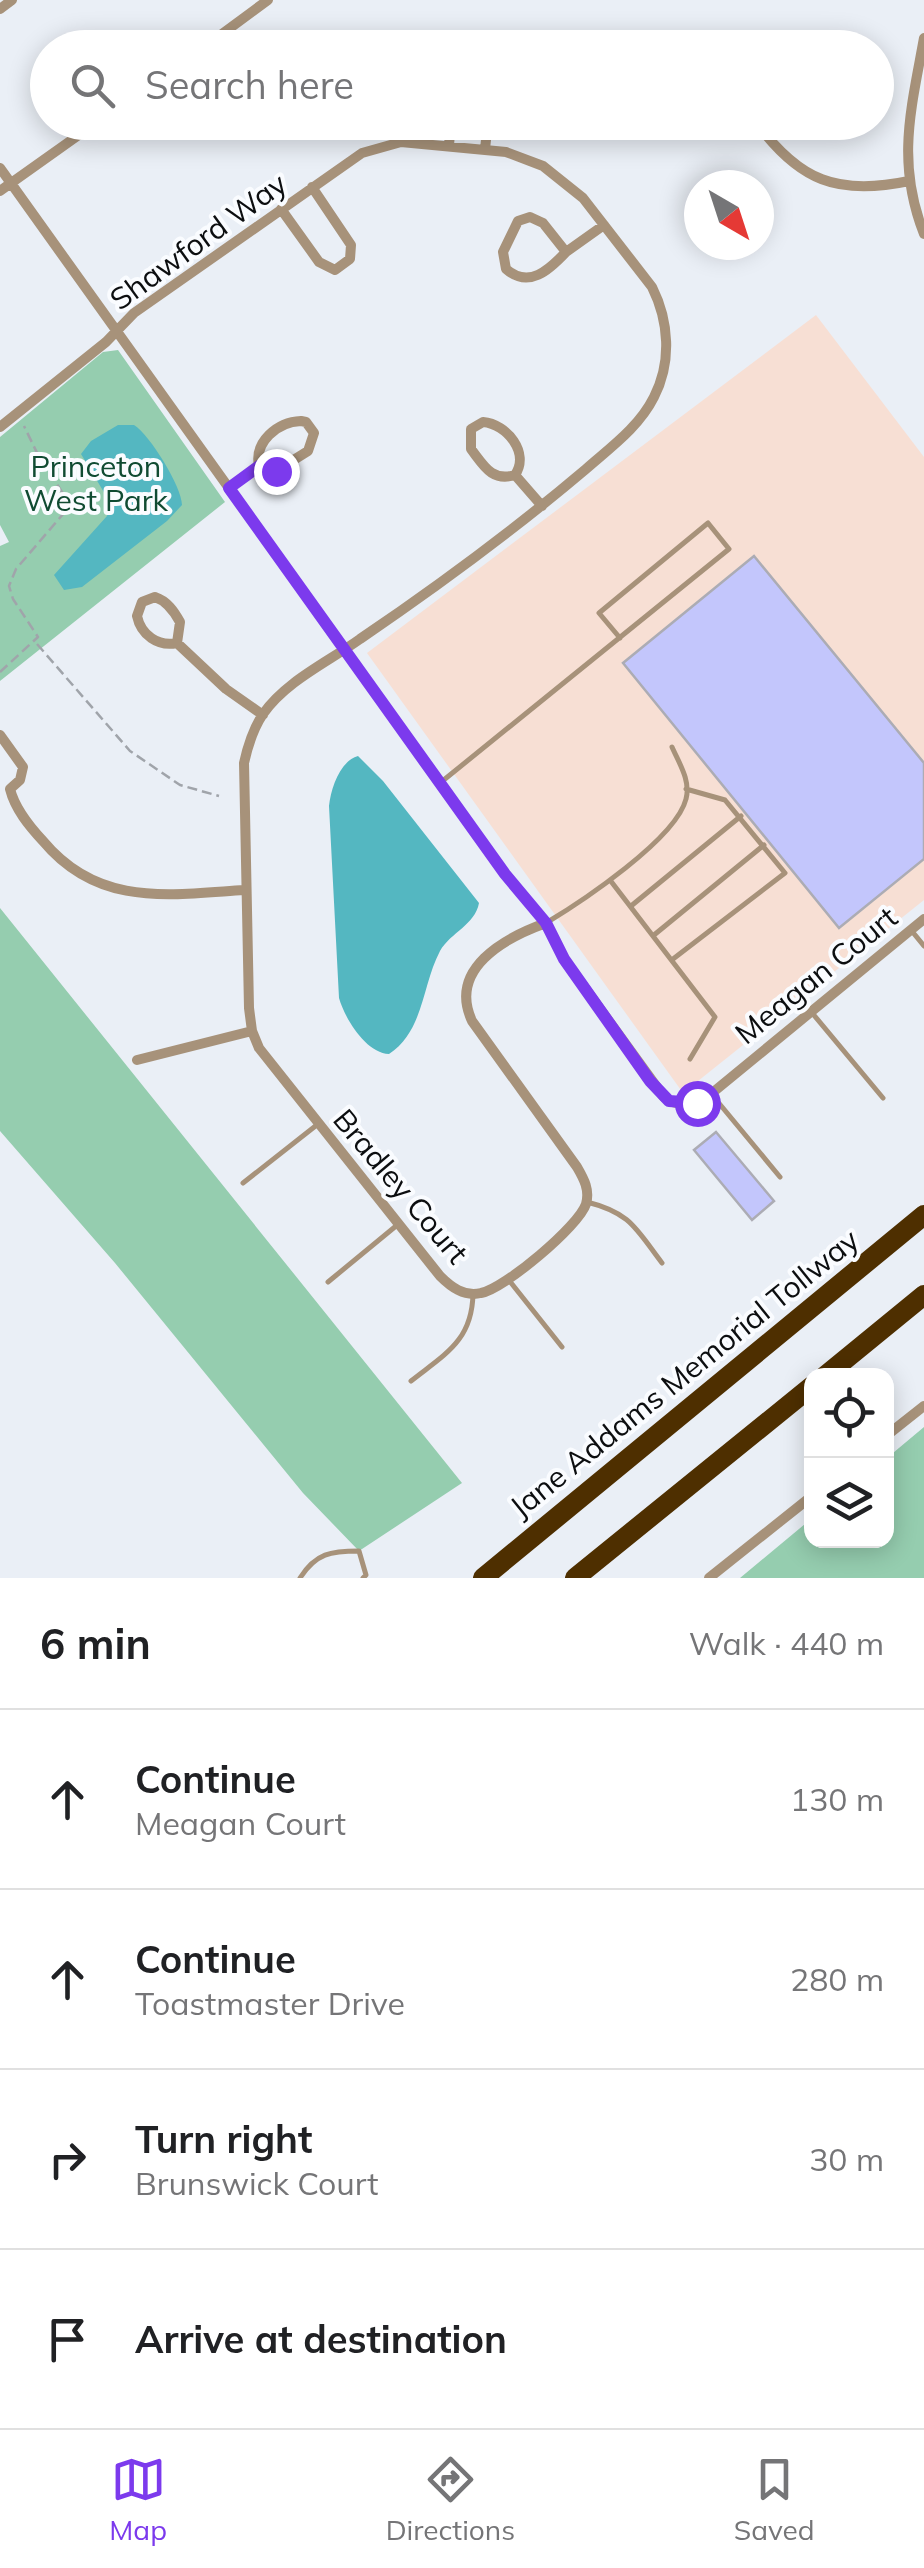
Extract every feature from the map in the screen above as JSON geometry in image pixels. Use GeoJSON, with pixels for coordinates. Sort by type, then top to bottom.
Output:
{"type":"FeatureCollection","features":[{"type":"Feature","properties":{"kind":"highway","name":"Jane Addams Memorial Tollway"},"geometry":{"type":"LineString","coordinates":[[482,1578],[924,1214]]}},
{"type":"Feature","properties":{"kind":"highway"},"geometry":{"type":"LineString","coordinates":[[835,1368],[924,1295]]}},
{"type":"Feature","properties":{"kind":"highway"},"geometry":{"type":"LineString","coordinates":[[574,1578],[804,1392]]}},
{"type":"Feature","properties":{"kind":"street"},"geometry":{"type":"LineString","coordinates":[[0,8],[12,0]]}},
{"type":"Feature","properties":{"kind":"street"},"geometry":{"type":"LineString","coordinates":[[227,30],[268,0]]}},
{"type":"Feature","properties":{"kind":"street"},"geometry":{"type":"LineString","coordinates":[[924,38],[920,89],[906,138],[909,181],[924,234]]}},
{"type":"Feature","properties":{"kind":"street"},"geometry":{"type":"LineString","coordinates":[[0,191],[72,140]]}},
{"type":"Feature","properties":{"kind":"street"},"geometry":{"type":"LineString","coordinates":[[449,140],[449,145]]}},
{"type":"Feature","properties":{"kind":"street"},"geometry":{"type":"LineString","coordinates":[[486,149],[487,140]]}},
{"type":"Feature","properties":{"kind":"street"},"geometry":{"type":"LineString","coordinates":[[772,140],[794,165],[820,180],[858,188],[909,181]]}},
{"type":"Feature","properties":{"kind":"street","name":"Shawford Way"},"geometry":{"type":"LineString","coordinates":[[0,427],[134,313],[362,153],[402,142],[486,149],[527,160],[560,176],[604,225],[652,287],[661,305],[666,342],[662,380],[653,400],[633,427],[542,506],[345,650]]}},
{"type":"Feature","properties":{"kind":"street"},"geometry":{"type":"LineString","coordinates":[[0,168],[505,874],[546,923],[564,959],[664,1097],[689,1104],[711,1094]]}},
{"type":"Feature","properties":{"kind":"street"},"geometry":{"type":"LineString","coordinates":[[281,209],[319,262],[335,270],[344,266],[350,259],[351,245],[312,188]]}},
{"type":"Feature","properties":{"kind":"street"},"geometry":{"type":"LineString","coordinates":[[566,252],[543,223],[536,218],[524,218],[513,228],[503,262],[510,274],[531,278],[544,273],[604,225]]}},
{"type":"Feature","properties":{"kind":"street"},"geometry":{"type":"LineString","coordinates":[[294,420],[311,427],[312,445],[303,456],[276,471],[259,466],[259,446],[278,429],[294,420]]}},
{"type":"Feature","properties":{"kind":"street"},"geometry":{"type":"LineString","coordinates":[[490,422],[508,436],[520,452],[520,470],[515,475],[493,476],[486,468],[468,439],[475,425],[490,422]]}},
{"type":"Feature","properties":{"kind":"street"},"geometry":{"type":"LineString","coordinates":[[229,488],[259,466]]}},
{"type":"Feature","properties":{"kind":"street"},"geometry":{"type":"LineString","coordinates":[[515,475],[542,506]]}},
{"type":"Feature","properties":{"kind":"street"},"geometry":{"type":"LineString","coordinates":[[178,643],[180,622],[174,612],[155,597],[142,602],[137,616],[146,634],[160,643],[178,643],[226,689],[262,714]]}},
{"type":"Feature","properties":{"kind":"street","name":"Bradley Court"},"geometry":{"type":"LineString","coordinates":[[345,650],[286,689],[262,714],[250,737],[244,763],[244,890],[252,1030],[264,1058],[448,1283],[458,1290],[484,1293],[507,1278],[577,1221],[587,1202]]}},
{"type":"Feature","properties":{"kind":"street"},"geometry":{"type":"LineString","coordinates":[[0,735],[23,767],[20,780],[5,788],[25,820],[54,855],[93,882],[138,894],[244,890]]}},
{"type":"Feature","properties":{"kind":"street","name":"Meagan Court"},"geometry":{"type":"LineString","coordinates":[[711,1094],[924,919]]}},
{"type":"Feature","properties":{"kind":"street"},"geometry":{"type":"LineString","coordinates":[[546,923],[520,932],[481,960],[470,976],[466,998],[472,1021],[586,1182],[587,1202]]}},
{"type":"Feature","properties":{"kind":"street"},"geometry":{"type":"LineString","coordinates":[[137,1060],[252,1030]]}},
{"type":"Feature","properties":{"kind":"street"},"geometry":{"type":"LineString","coordinates":[[894,1430],[924,1406]]}},
{"type":"Feature","properties":{"kind":"street"},"geometry":{"type":"LineString","coordinates":[[709,1578],[804,1502]]}},
{"type":"Feature","properties":{"kind":"lane"},"geometry":{"type":"LineString","coordinates":[[440,783],[730,550],[708,522],[599,613],[620,638]]}},
{"type":"Feature","properties":{"kind":"lane"},"geometry":{"type":"LineString","coordinates":[[546,923],[610,880],[675,822],[687,798],[685,775],[672,747]]}},
{"type":"Feature","properties":{"kind":"lane"},"geometry":{"type":"LineString","coordinates":[[673,959],[785,873],[726,800],[686,789]]}},
{"type":"Feature","properties":{"kind":"lane"},"geometry":{"type":"LineString","coordinates":[[630,906],[741,816]]}},
{"type":"Feature","properties":{"kind":"lane"},"geometry":{"type":"LineString","coordinates":[[654,936],[764,845]]}},
{"type":"Feature","properties":{"kind":"lane"},"geometry":{"type":"LineString","coordinates":[[610,880],[715,1017],[690,1059]]}},
{"type":"Feature","properties":{"kind":"lane"},"geometry":{"type":"LineString","coordinates":[[911,930],[924,946]]}},
{"type":"Feature","properties":{"kind":"lane"},"geometry":{"type":"LineString","coordinates":[[811,1012],[883,1098]]}},
{"type":"Feature","properties":{"kind":"lane"},"geometry":{"type":"LineString","coordinates":[[711,1094],[780,1177]]}},
{"type":"Feature","properties":{"kind":"lane"},"geometry":{"type":"LineString","coordinates":[[243,1183],[318,1124]]}},
{"type":"Feature","properties":{"kind":"lane"},"geometry":{"type":"LineString","coordinates":[[587,1202],[618,1211],[630,1220],[662,1263]]}},
{"type":"Feature","properties":{"kind":"lane"},"geometry":{"type":"LineString","coordinates":[[328,1282],[399,1224]]}},
{"type":"Feature","properties":{"kind":"lane"},"geometry":{"type":"LineString","coordinates":[[507,1278],[562,1347]]}},
{"type":"Feature","properties":{"kind":"lane"},"geometry":{"type":"LineString","coordinates":[[411,1381],[462,1338],[470,1321],[473,1294]]}},
{"type":"Feature","properties":{"kind":"lane"},"geometry":{"type":"LineString","coordinates":[[300,1578],[309,1564],[328,1551],[359,1551],[364,1578]]}},
{"type":"Feature","properties":{"kind":"path"},"geometry":{"type":"LineString","coordinates":[[0,672],[35,641],[37,634],[13,599],[9,586],[16,569],[64,513],[68,501],[24,426]]}},
{"type":"Feature","properties":{"kind":"path"},"geometry":{"type":"LineString","coordinates":[[35,641],[130,751],[180,784],[220,796]]}},
{"type":"Feature","properties":{"kind":"shaded area"},"geometry":{"type":"Polygon","coordinates":[[[816,315],[924,457],[924,900],[683,1093],[367,653],[816,315]]]}},
{"type":"Feature","properties":{"kind":"green space","name":"Princeton West Park"},"geometry":{"type":"Polygon","coordinates":[[[118,350],[225,502],[0,681],[0,546],[9,542],[0,525],[0,437],[103,352],[118,350]]]}},
{"type":"Feature","properties":{"kind":"green space"},"geometry":{"type":"Polygon","coordinates":[[[0,908],[462,1483],[359,1551],[303,1493],[115,1263],[0,1131],[0,908]]]}},
{"type":"Feature","properties":{"kind":"green space"},"geometry":{"type":"Polygon","coordinates":[[[924,1427],[924,1578],[740,1578],[804,1525],[804,1548],[894,1548],[894,1452],[924,1427]]]}},
{"type":"Feature","properties":{"kind":"water"},"geometry":{"type":"Polygon","coordinates":[[[118,425],[134,425],[148,439],[171,474],[182,505],[82,587],[64,590],[54,575],[107,516],[111,504],[81,454],[91,441],[118,425]]]}},
{"type":"Feature","properties":{"kind":"water"},"geometry":{"type":"Polygon","coordinates":[[[358,756],[383,781],[479,903],[473,917],[440,951],[416,1020],[401,1044],[389,1054],[365,1041],[351,1025],[339,998],[329,806],[341,769],[358,756]]]}},
{"type":"Feature","properties":{"kind":"building"},"geometry":{"type":"Polygon","coordinates":[[[754,556],[924,763],[924,859],[839,928],[623,663],[754,556]]]}},
{"type":"Feature","properties":{"kind":"building"},"geometry":{"type":"Polygon","coordinates":[[[716,1132],[774,1201],[752,1220],[694,1150],[716,1132]]]}},
{"type":"Feature","properties":{"kind":"route"},"geometry":{"type":"LineString","coordinates":[[276,471],[259,466],[229,488],[505,874],[546,923],[564,959],[650,1081],[669,1101],[697,1103]]}}]}
